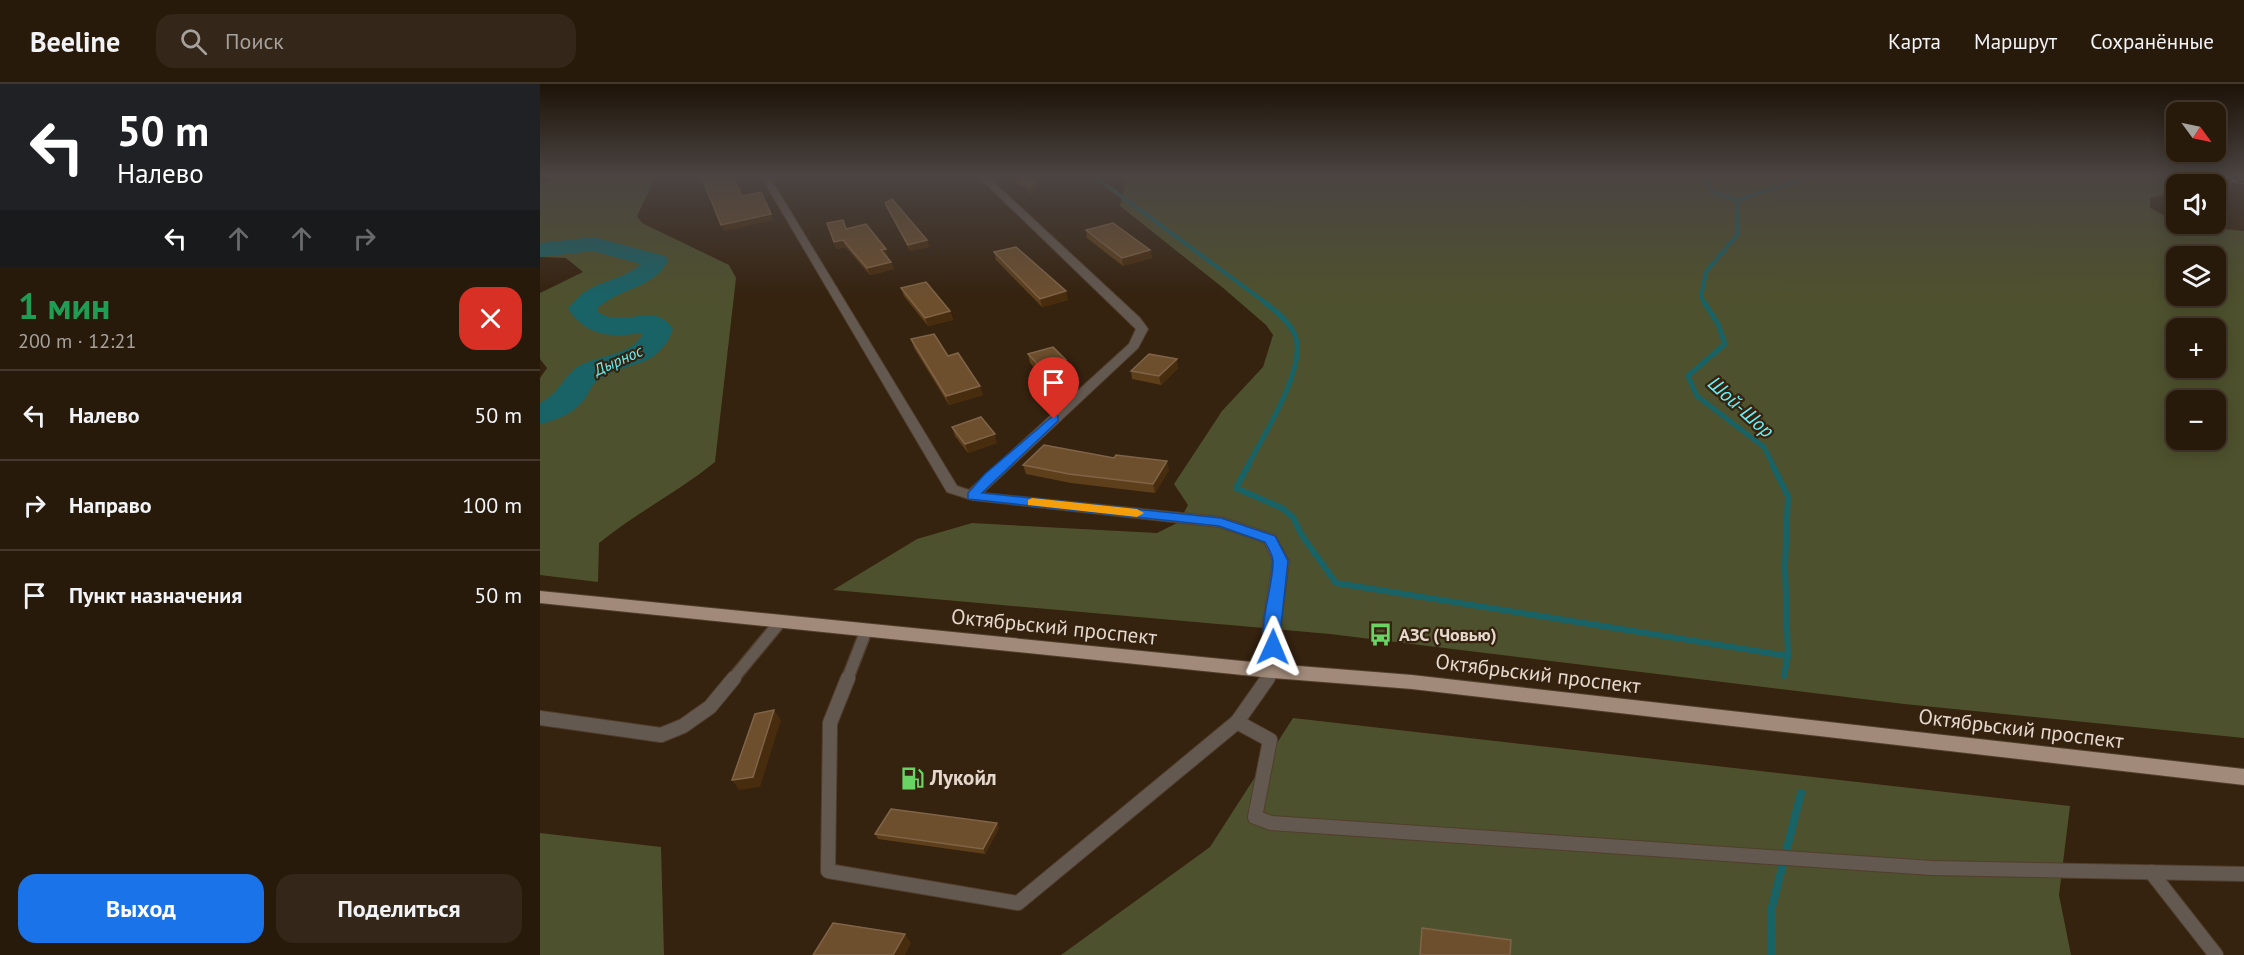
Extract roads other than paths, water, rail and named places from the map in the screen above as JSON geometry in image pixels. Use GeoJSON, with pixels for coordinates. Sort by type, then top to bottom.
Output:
{"type":"FeatureCollection","features":[{"type":"Feature","properties":{"kind":"main road","name":"Октябрьский проспект"},"geometry":{"type":"LineString","coordinates":[[540,597],[1273,671],[1412,682],[2244,777]]}},
{"type":"Feature","properties":{"kind":"street"},"geometry":{"type":"LineString","coordinates":[[789,217],[952,489],[972,496],[1221,522],[1270,539],[1281,561],[1272,624],[1273,671]]}},
{"type":"Feature","properties":{"kind":"street"},"geometry":{"type":"LineString","coordinates":[[972,496],[1134,346],[1142,330],[1136,320],[1025,217]]}},
{"type":"Feature","properties":{"kind":"lane"},"geometry":{"type":"LineString","coordinates":[[540,718],[661,735],[683,726],[710,706],[780,622]]}},
{"type":"Feature","properties":{"kind":"lane"},"geometry":{"type":"LineString","coordinates":[[866,631],[830,723],[828,871],[1018,903],[1237,722],[1273,671]]}},
{"type":"Feature","properties":{"kind":"lane"},"geometry":{"type":"LineString","coordinates":[[1237,722],[1270,740],[1256,817],[1271,823],[1932,868],[2244,874]]}},
{"type":"Feature","properties":{"kind":"lane"},"geometry":{"type":"LineString","coordinates":[[2151,872],[2216,955]]}},
{"type":"Feature","properties":{"kind":"waterway"},"geometry":{"type":"LineString","coordinates":[[1149,217],[1266,303]]}},
{"type":"Feature","properties":{"kind":"waterway","name":"Шой-Шор"},"geometry":{"type":"LineString","coordinates":[[1705,303],[1701,297],[1706,272],[1737,235],[1737,217]]}},
{"type":"Feature","properties":{"kind":"waterway","name":"Дырнос"},"geometry":{"type":"LineString","coordinates":[[540,250],[594,244],[656,261],[647,273],[604,290],[582,309],[596,323],[605,326],[624,327],[654,323],[659,329],[655,340],[648,348],[628,359],[604,366],[584,376],[567,400],[540,414]]}},
{"type":"Feature","properties":{"kind":"waterway"},"geometry":{"type":"LineString","coordinates":[[1247,467],[1282,402],[1295,365],[1297,349],[1295,335],[1289,325],[1264,302]]}},
{"type":"Feature","properties":{"kind":"waterway","name":"Шой-Шор"},"geometry":{"type":"LineString","coordinates":[[1704,302],[1718,324],[1725,344],[1688,376],[1697,396],[1764,447],[1774,467]]}},
{"type":"Feature","properties":{"kind":"waterway"},"geometry":{"type":"LineString","coordinates":[[1248,466],[1236,488],[1282,508],[1293,517],[1301,534],[1336,583],[1788,656]]}},
{"type":"Feature","properties":{"kind":"waterway","name":"Шой-Шор"},"geometry":{"type":"LineString","coordinates":[[1773,466],[1788,496],[1785,566],[1788,656]]}},
{"type":"Feature","properties":{"kind":"waterway","name":"Шой-Шор"},"geometry":{"type":"LineString","coordinates":[[1784,676],[1788,656]]}},
{"type":"Feature","properties":{"kind":"waterway","name":"Шой-Шор"},"geometry":{"type":"LineString","coordinates":[[1771,955],[1772,907],[1801,793]]}},
{"type":"Feature","properties":{"kind":"place","name":"АЗС (Човью)"},"geometry":{"type":"Point","coordinates":[1381,635]}},
{"type":"Feature","properties":{"kind":"place","name":"Лукойл"},"geometry":{"type":"Point","coordinates":[912,778]}}]}
